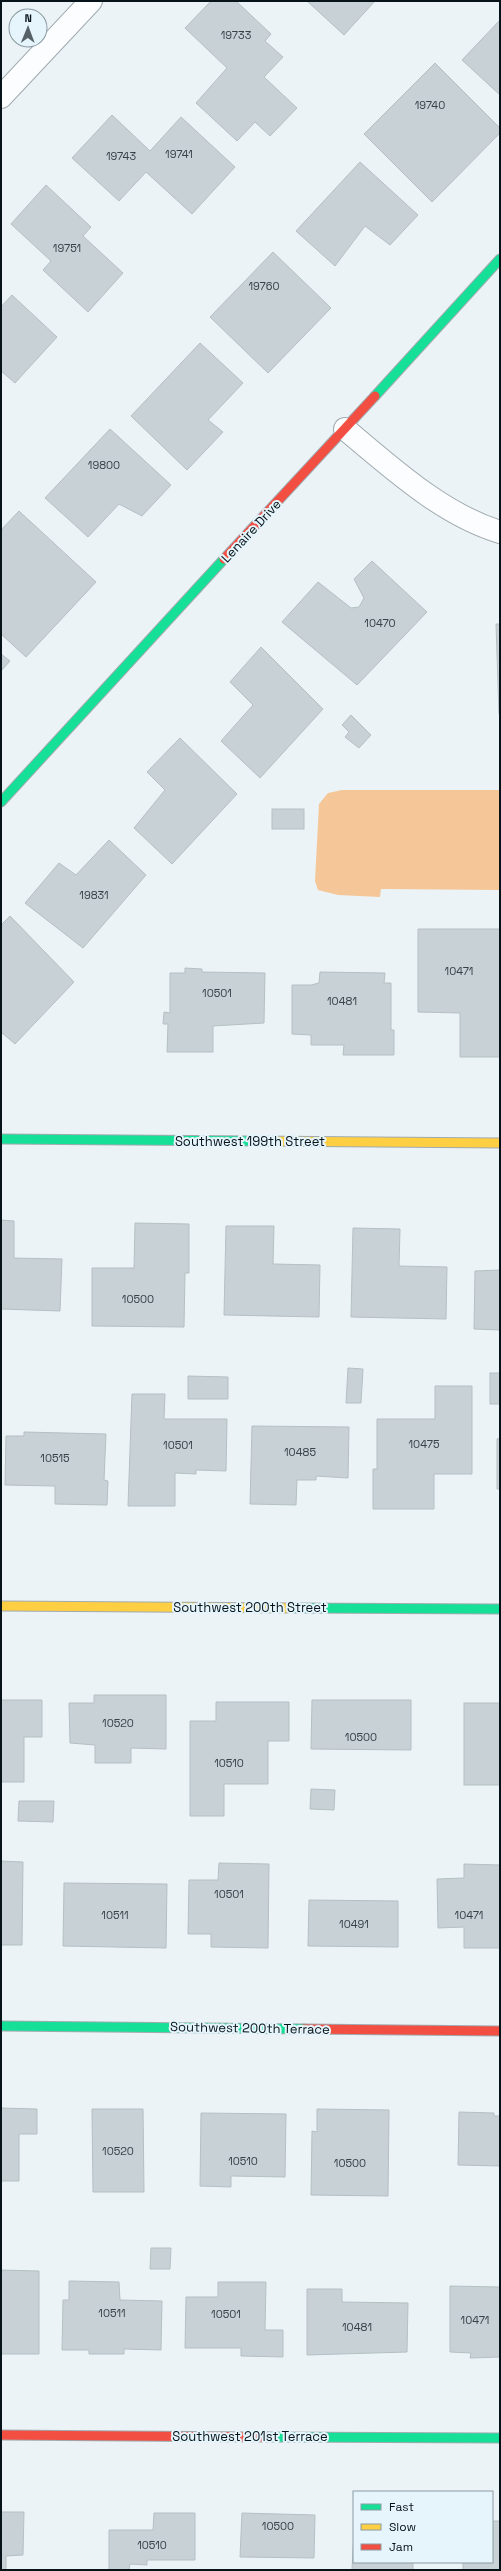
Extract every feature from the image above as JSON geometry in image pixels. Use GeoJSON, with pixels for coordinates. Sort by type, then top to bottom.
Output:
{"type":"FeatureCollection","features":[{"type":"Feature","properties":{"kind":"street"},"geometry":{"type":"LineString","coordinates":[[1,97],[91,1]]}},
{"type":"Feature","properties":{"kind":"street","name":"Lenaire Drive"},"geometry":{"type":"LineString","coordinates":[[1,802],[345,429],[500,258]]}},
{"type":"Feature","properties":{"kind":"street"},"geometry":{"type":"LineString","coordinates":[[345,429],[460,515],[500,532]]}},
{"type":"Feature","properties":{"kind":"street","name":"Southwest 199th Street"},"geometry":{"type":"LineString","coordinates":[[1,1139],[500,1143]]}},
{"type":"Feature","properties":{"kind":"street","name":"Southwest 200th Street"},"geometry":{"type":"LineString","coordinates":[[1,1606],[500,1609]]}},
{"type":"Feature","properties":{"kind":"street","name":"Southwest 200th Terrace"},"geometry":{"type":"LineString","coordinates":[[1,2026],[500,2031]]}},
{"type":"Feature","properties":{"kind":"street","name":"Southwest 201st Terrace"},"geometry":{"type":"LineString","coordinates":[[1,2435],[500,2438]]}},
{"type":"Feature","properties":{"kind":"shaded area"},"geometry":{"type":"Polygon","coordinates":[[[342,790],[500,790],[500,890],[381,889],[380,897],[338,895],[318,890],[315,881],[319,804],[328,793],[342,790]]]}},
{"type":"Feature","properties":{"kind":"building"},"geometry":{"type":"Polygon","coordinates":[[[211,1],[236,1],[271,34],[265,41],[283,57],[264,77],[297,108],[270,136],[255,122],[237,141],[196,103],[227,68],[185,28],[211,1]]]}},
{"type":"Feature","properties":{"kind":"building"},"geometry":{"type":"Polygon","coordinates":[[[307,1],[375,1],[344,35],[307,1]]]}},
{"type":"Feature","properties":{"kind":"building"},"geometry":{"type":"Polygon","coordinates":[[[500,20],[500,95],[462,60],[500,20]]]}},
{"type":"Feature","properties":{"kind":"building"},"geometry":{"type":"Polygon","coordinates":[[[435,63],[500,128],[500,133],[432,202],[364,134],[435,63]]]}},
{"type":"Feature","properties":{"kind":"building"},"geometry":{"type":"Polygon","coordinates":[[[112,115],[150,151],[181,117],[235,167],[192,214],[146,172],[119,201],[72,158],[112,115]]]}},
{"type":"Feature","properties":{"kind":"building"},"geometry":{"type":"Polygon","coordinates":[[[360,162],[418,215],[390,245],[365,226],[335,266],[296,231],[360,162]]]}},
{"type":"Feature","properties":{"kind":"building"},"geometry":{"type":"Polygon","coordinates":[[[46,185],[91,227],[83,236],[123,273],[88,312],[43,270],[51,261],[11,224],[46,185]]]}},
{"type":"Feature","properties":{"kind":"building"},"geometry":{"type":"Polygon","coordinates":[[[273,252],[331,308],[268,373],[210,317],[273,252]]]}},
{"type":"Feature","properties":{"kind":"building"},"geometry":{"type":"Polygon","coordinates":[[[12,295],[57,337],[15,383],[1,371],[1,307],[12,295]]]}},
{"type":"Feature","properties":{"kind":"building"},"geometry":{"type":"Polygon","coordinates":[[[200,343],[243,383],[208,420],[223,432],[187,470],[131,416],[200,343]]]}},
{"type":"Feature","properties":{"kind":"building"},"geometry":{"type":"Polygon","coordinates":[[[110,429],[171,485],[142,516],[119,504],[88,537],[45,498],[110,429]]]}},
{"type":"Feature","properties":{"kind":"building"},"geometry":{"type":"Polygon","coordinates":[[[19,511],[96,582],[26,657],[1,634],[1,530],[19,511]]]}},
{"type":"Feature","properties":{"kind":"building"},"geometry":{"type":"Polygon","coordinates":[[[372,561],[427,612],[357,685],[282,622],[318,582],[351,608],[359,607],[364,598],[354,579],[372,561]]]}},
{"type":"Feature","properties":{"kind":"building"},"geometry":{"type":"Polygon","coordinates":[[[496,624],[500,624],[500,714],[499,714],[496,624]]]}},
{"type":"Feature","properties":{"kind":"building"},"geometry":{"type":"Polygon","coordinates":[[[261,647],[323,709],[260,778],[221,741],[253,705],[230,682],[261,647]]]}},
{"type":"Feature","properties":{"kind":"building"},"geometry":{"type":"Polygon","coordinates":[[[1,654],[10,661],[1,671],[1,654]]]}},
{"type":"Feature","properties":{"kind":"building"},"geometry":{"type":"Polygon","coordinates":[[[351,715],[371,735],[359,748],[345,737],[349,732],[342,725],[351,715]]]}},
{"type":"Feature","properties":{"kind":"building"},"geometry":{"type":"Polygon","coordinates":[[[180,738],[237,794],[172,864],[134,828],[165,790],[147,772],[180,738]]]}},
{"type":"Feature","properties":{"kind":"building"},"geometry":{"type":"Polygon","coordinates":[[[272,809],[304,809],[304,829],[272,829],[272,809]]]}},
{"type":"Feature","properties":{"kind":"building"},"geometry":{"type":"Polygon","coordinates":[[[109,840],[146,875],[83,948],[25,903],[59,863],[76,875],[109,840]]]}},
{"type":"Feature","properties":{"kind":"building"},"geometry":{"type":"Polygon","coordinates":[[[10,916],[74,982],[15,1044],[1,1032],[1,925],[10,916]]]}},
{"type":"Feature","properties":{"kind":"building"},"geometry":{"type":"Polygon","coordinates":[[[418,929],[500,929],[500,1057],[460,1057],[460,1013],[418,1012],[418,929]]]}},
{"type":"Feature","properties":{"kind":"building"},"geometry":{"type":"Polygon","coordinates":[[[185,968],[202,969],[202,972],[265,973],[264,1023],[213,1026],[213,1052],[167,1052],[168,1024],[163,1024],[164,1012],[170,1013],[170,973],[185,973],[185,968]]]}},
{"type":"Feature","properties":{"kind":"building"},"geometry":{"type":"Polygon","coordinates":[[[320,972],[385,973],[384,983],[391,983],[391,1030],[394,1030],[394,1055],[343,1055],[344,1045],[311,1045],[311,1035],[292,1034],[292,985],[311,985],[319,983],[320,972]]]}},
{"type":"Feature","properties":{"kind":"building"},"geometry":{"type":"Polygon","coordinates":[[[1,1220],[14,1221],[14,1258],[62,1259],[60,1311],[1,1309],[1,1220]]]}},
{"type":"Feature","properties":{"kind":"building"},"geometry":{"type":"Polygon","coordinates":[[[135,1223],[189,1224],[189,1273],[185,1273],[184,1327],[92,1326],[92,1268],[134,1268],[135,1223]]]}},
{"type":"Feature","properties":{"kind":"building"},"geometry":{"type":"Polygon","coordinates":[[[226,1226],[274,1226],[273,1264],[320,1265],[319,1317],[224,1315],[226,1226]]]}},
{"type":"Feature","properties":{"kind":"building"},"geometry":{"type":"Polygon","coordinates":[[[353,1228],[400,1229],[399,1266],[447,1267],[446,1319],[351,1317],[353,1228]]]}},
{"type":"Feature","properties":{"kind":"building"},"geometry":{"type":"Polygon","coordinates":[[[500,1270],[500,1330],[474,1329],[475,1271],[500,1270]]]}},
{"type":"Feature","properties":{"kind":"building"},"geometry":{"type":"Polygon","coordinates":[[[348,1368],[363,1369],[361,1403],[346,1403],[348,1368]]]}},
{"type":"Feature","properties":{"kind":"building"},"geometry":{"type":"Polygon","coordinates":[[[490,1373],[500,1373],[500,1404],[490,1404],[490,1373]]]}},
{"type":"Feature","properties":{"kind":"building"},"geometry":{"type":"Polygon","coordinates":[[[188,1376],[228,1377],[228,1399],[188,1399],[188,1376]]]}},
{"type":"Feature","properties":{"kind":"building"},"geometry":{"type":"Polygon","coordinates":[[[435,1386],[472,1386],[472,1474],[434,1474],[434,1509],[373,1509],[373,1469],[377,1469],[377,1419],[435,1419],[435,1386]]]}},
{"type":"Feature","properties":{"kind":"building"},"geometry":{"type":"Polygon","coordinates":[[[132,1394],[165,1394],[164,1419],[227,1419],[226,1471],[196,1470],[196,1474],[175,1473],[175,1506],[128,1506],[132,1394]]]}},
{"type":"Feature","properties":{"kind":"building"},"geometry":{"type":"Polygon","coordinates":[[[252,1426],[349,1427],[348,1478],[316,1476],[316,1480],[297,1480],[296,1505],[250,1504],[252,1426]]]}},
{"type":"Feature","properties":{"kind":"building"},"geometry":{"type":"Polygon","coordinates":[[[24,1432],[106,1434],[104,1480],[108,1481],[107,1505],[55,1504],[55,1486],[5,1485],[6,1436],[24,1436],[24,1432]]]}},
{"type":"Feature","properties":{"kind":"building"},"geometry":{"type":"Polygon","coordinates":[[[500,1438],[500,1489],[497,1489],[497,1439],[500,1438]]]}},
{"type":"Feature","properties":{"kind":"building"},"geometry":{"type":"Polygon","coordinates":[[[94,1695],[166,1695],[166,1749],[131,1748],[131,1763],[95,1763],[95,1745],[70,1743],[69,1703],[94,1703],[94,1695]]]}},
{"type":"Feature","properties":{"kind":"building"},"geometry":{"type":"Polygon","coordinates":[[[1,1700],[42,1700],[42,1737],[24,1737],[24,1782],[1,1782],[1,1700]]]}},
{"type":"Feature","properties":{"kind":"building"},"geometry":{"type":"Polygon","coordinates":[[[312,1700],[411,1700],[411,1750],[311,1749],[312,1700]]]}},
{"type":"Feature","properties":{"kind":"building"},"geometry":{"type":"Polygon","coordinates":[[[216,1702],[289,1702],[289,1741],[268,1741],[268,1784],[224,1784],[224,1816],[190,1816],[190,1721],[216,1721],[216,1702]]]}},
{"type":"Feature","properties":{"kind":"building"},"geometry":{"type":"Polygon","coordinates":[[[464,1703],[500,1703],[500,1785],[464,1785],[464,1703]]]}},
{"type":"Feature","properties":{"kind":"building"},"geometry":{"type":"Polygon","coordinates":[[[311,1789],[335,1790],[334,1810],[310,1809],[311,1789]]]}},
{"type":"Feature","properties":{"kind":"building"},"geometry":{"type":"Polygon","coordinates":[[[19,1801],[54,1801],[53,1822],[18,1821],[19,1801]]]}},
{"type":"Feature","properties":{"kind":"building"},"geometry":{"type":"Polygon","coordinates":[[[1,1861],[23,1862],[22,1945],[1,1945],[1,1861]]]}},
{"type":"Feature","properties":{"kind":"building"},"geometry":{"type":"Polygon","coordinates":[[[219,1863],[269,1864],[268,1948],[211,1947],[211,1934],[188,1934],[189,1880],[218,1880],[219,1863]]]}},
{"type":"Feature","properties":{"kind":"building"},"geometry":{"type":"Polygon","coordinates":[[[464,1864],[500,1865],[500,1948],[464,1948],[464,1927],[438,1928],[437,1879],[464,1878],[464,1864]]]}},
{"type":"Feature","properties":{"kind":"building"},"geometry":{"type":"Polygon","coordinates":[[[64,1883],[167,1884],[166,1948],[63,1946],[64,1883]]]}},
{"type":"Feature","properties":{"kind":"building"},"geometry":{"type":"Polygon","coordinates":[[[309,1900],[398,1901],[398,1947],[308,1946],[309,1900]]]}},
{"type":"Feature","properties":{"kind":"building"},"geometry":{"type":"Polygon","coordinates":[[[1,2108],[37,2109],[37,2134],[19,2134],[19,2181],[1,2181],[1,2108]]]}},
{"type":"Feature","properties":{"kind":"building"},"geometry":{"type":"Polygon","coordinates":[[[92,2109],[143,2109],[144,2192],[93,2192],[92,2109]]]}},
{"type":"Feature","properties":{"kind":"building"},"geometry":{"type":"Polygon","coordinates":[[[317,2109],[389,2110],[388,2196],[311,2195],[312,2131],[317,2132],[317,2109]]]}},
{"type":"Feature","properties":{"kind":"building"},"geometry":{"type":"Polygon","coordinates":[[[459,2112],[494,2113],[494,2116],[500,2116],[500,2166],[458,2165],[459,2112]]]}},
{"type":"Feature","properties":{"kind":"building"},"geometry":{"type":"Polygon","coordinates":[[[201,2113],[286,2114],[285,2177],[231,2176],[231,2187],[200,2186],[201,2113]]]}},
{"type":"Feature","properties":{"kind":"building"},"geometry":{"type":"Polygon","coordinates":[[[151,2248],[171,2248],[170,2269],[150,2269],[151,2248]]]}},
{"type":"Feature","properties":{"kind":"building"},"geometry":{"type":"Polygon","coordinates":[[[1,2270],[39,2271],[39,2354],[1,2354],[1,2270]]]}},
{"type":"Feature","properties":{"kind":"building"},"geometry":{"type":"Polygon","coordinates":[[[69,2281],[119,2282],[120,2300],[162,2301],[161,2350],[124,2349],[124,2354],[89,2354],[89,2350],[62,2350],[63,2300],[69,2300],[69,2281]]]}},
{"type":"Feature","properties":{"kind":"building"},"geometry":{"type":"Polygon","coordinates":[[[218,2282],[266,2282],[265,2330],[283,2330],[283,2357],[241,2356],[241,2348],[185,2348],[186,2297],[218,2297],[218,2282]]]}},
{"type":"Feature","properties":{"kind":"building"},"geometry":{"type":"Polygon","coordinates":[[[450,2286],[500,2287],[500,2357],[470,2358],[471,2353],[450,2352],[450,2286]]]}},
{"type":"Feature","properties":{"kind":"building"},"geometry":{"type":"Polygon","coordinates":[[[307,2289],[342,2289],[342,2302],[408,2303],[407,2352],[307,2355],[307,2289]]]}},
{"type":"Feature","properties":{"kind":"building"},"geometry":{"type":"Polygon","coordinates":[[[1,2512],[24,2512],[23,2555],[6,2556],[6,2570],[1,2570],[1,2512]]]}},
{"type":"Feature","properties":{"kind":"building"},"geometry":{"type":"Polygon","coordinates":[[[154,2513],[195,2513],[195,2560],[147,2560],[147,2565],[130,2564],[129,2570],[109,2570],[109,2530],[153,2530],[154,2513]]]}},
{"type":"Feature","properties":{"kind":"building"},"geometry":{"type":"Polygon","coordinates":[[[242,2513],[315,2515],[314,2558],[240,2557],[242,2513]]]}},
{"type":"Feature","properties":{"kind":"building"},"geometry":{"type":"Polygon","coordinates":[[[493,2521],[500,2521],[500,2570],[463,2570],[463,2563],[493,2563],[493,2521]]]}},
{"type":"Feature","properties":{"kind":"building"},"geometry":{"type":"Polygon","coordinates":[[[353,2550],[353,2563],[413,2563],[413,2570],[352,2570],[353,2550]]]}},
{"type":"Feature","properties":{"kind":"traffic: fast"},"geometry":{"type":"LineString","coordinates":[[375,396],[500,259]]}},
{"type":"Feature","properties":{"kind":"traffic: fast"},"geometry":{"type":"LineString","coordinates":[[1,802],[224,559]]}},
{"type":"Feature","properties":{"kind":"traffic: fast"},"geometry":{"type":"LineString","coordinates":[[1,1139],[253,1141]]}},
{"type":"Feature","properties":{"kind":"traffic: fast"},"geometry":{"type":"LineString","coordinates":[[290,1608],[500,1609]]}},
{"type":"Feature","properties":{"kind":"traffic: fast"},"geometry":{"type":"LineString","coordinates":[[1,2026],[304,2029]]}},
{"type":"Feature","properties":{"kind":"traffic: fast"},"geometry":{"type":"LineString","coordinates":[[268,2437],[500,2438]]}},
{"type":"Feature","properties":{"kind":"traffic: slow"},"geometry":{"type":"LineString","coordinates":[[253,1141],[500,1143]]}},
{"type":"Feature","properties":{"kind":"traffic: slow"},"geometry":{"type":"LineString","coordinates":[[1,1606],[290,1608]]}},
{"type":"Feature","properties":{"kind":"traffic: jam"},"geometry":{"type":"LineString","coordinates":[[224,559],[375,396]]}},
{"type":"Feature","properties":{"kind":"traffic: jam"},"geometry":{"type":"LineString","coordinates":[[304,2029],[500,2031]]}},
{"type":"Feature","properties":{"kind":"traffic: jam"},"geometry":{"type":"LineString","coordinates":[[1,2435],[268,2437]]}}]}
